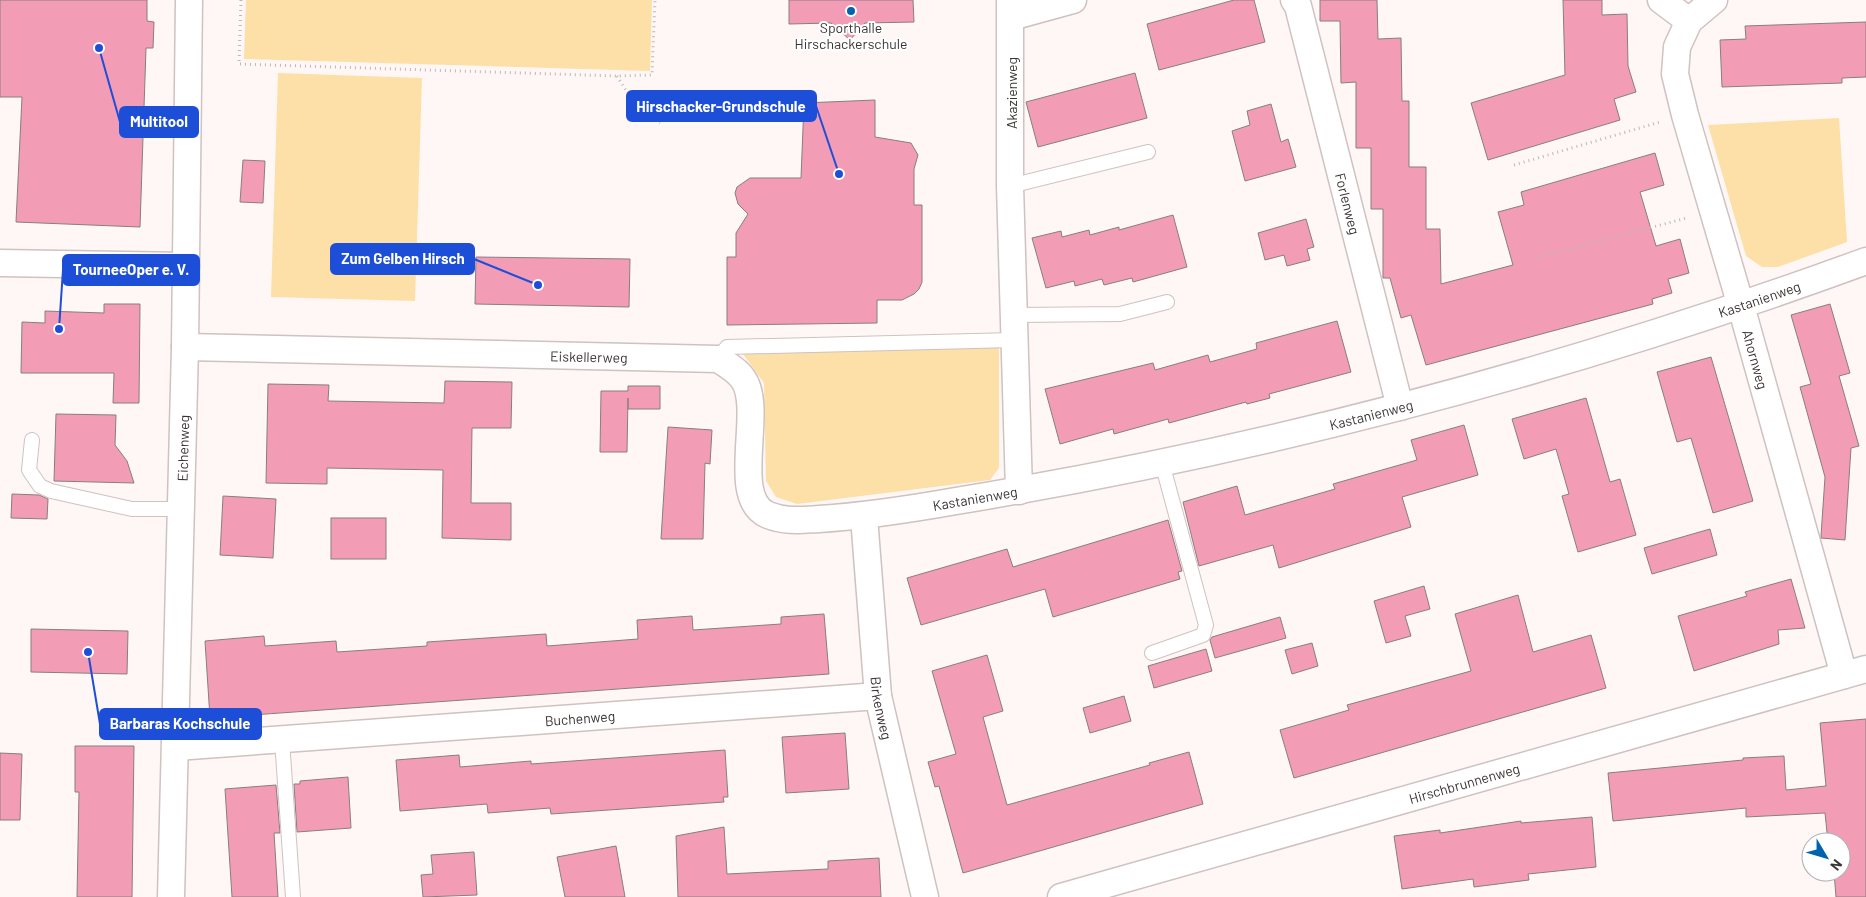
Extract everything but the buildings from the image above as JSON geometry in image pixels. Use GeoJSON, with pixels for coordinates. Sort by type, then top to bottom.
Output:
{"type":"FeatureCollection","features":[{"type":"Feature","properties":{"kind":"street","name":"Eichenweg"},"geometry":{"type":"LineString","coordinates":[[171,897],[182,509],[189,0]]}},
{"type":"Feature","properties":{"kind":"street"},"geometry":{"type":"LineString","coordinates":[[1010,9],[1073,0]]}},
{"type":"Feature","properties":{"kind":"street","name":"Forlenweg"},"geometry":{"type":"LineString","coordinates":[[1294,0],[1298,6],[1400,407]]}},
{"type":"Feature","properties":{"kind":"street"},"geometry":{"type":"LineString","coordinates":[[1661,0],[1689,21],[1714,0]]}},
{"type":"Feature","properties":{"kind":"street","name":"Akazienweg"},"geometry":{"type":"LineString","coordinates":[[1010,9],[1010,186],[1018,491]]}},
{"type":"Feature","properties":{"kind":"street","name":"Ahornweg"},"geometry":{"type":"LineString","coordinates":[[1689,21],[1677,47],[1676,74],[1685,115],[1712,211],[1855,672]]}},
{"type":"Feature","properties":{"kind":"street","name":"Kastanienweg"},"geometry":{"type":"LineString","coordinates":[[864,517],[1018,491],[1253,445],[1400,407],[1605,349],[1742,306],[1866,261]]}},
{"type":"Feature","properties":{"kind":"street"},"geometry":{"type":"LineString","coordinates":[[0,263],[186,266]]}},
{"type":"Feature","properties":{"kind":"street","name":"Eiskellerweg"},"geometry":{"type":"LineString","coordinates":[[185,346],[718,358]]}},
{"type":"Feature","properties":{"kind":"street"},"geometry":{"type":"LineString","coordinates":[[718,358],[744,380],[751,397],[748,478],[752,496],[763,513],[784,520],[864,517]]}},
{"type":"Feature","properties":{"kind":"street","name":"Birkenweg"},"geometry":{"type":"LineString","coordinates":[[864,517],[878,696],[925,897]]}},
{"type":"Feature","properties":{"kind":"street","name":"Hirschbrunnenweg"},"geometry":{"type":"LineString","coordinates":[[1061,897],[1855,672]]}},
{"type":"Feature","properties":{"kind":"street","name":"Buchenweg"},"geometry":{"type":"LineString","coordinates":[[176,747],[878,696]]}},
{"type":"Feature","properties":{"kind":"lane"},"geometry":{"type":"LineString","coordinates":[[1010,186],[1148,152]]}},
{"type":"Feature","properties":{"kind":"lane"},"geometry":{"type":"LineString","coordinates":[[718,358],[727,347],[1014,327],[1120,314],[1167,302]]}},
{"type":"Feature","properties":{"kind":"lane"},"geometry":{"type":"LineString","coordinates":[[32,440],[29,470],[40,486],[51,491],[132,509],[182,509]]}},
{"type":"Feature","properties":{"kind":"lane"},"geometry":{"type":"LineString","coordinates":[[1152,653],[1203,635],[1206,625],[1162,463]]}},
{"type":"Feature","properties":{"kind":"lane"},"geometry":{"type":"LineString","coordinates":[[282,740],[293,897]]}},
{"type":"Feature","properties":{"kind":"path"},"geometry":{"type":"LineString","coordinates":[[241,0],[239,64],[617,76],[652,76],[655,0]]}},
{"type":"Feature","properties":{"kind":"path"},"geometry":{"type":"LineString","coordinates":[[617,76],[639,112],[660,123]]}},
{"type":"Feature","properties":{"kind":"path"},"geometry":{"type":"LineString","coordinates":[[1514,165],[1685,115]]}},
{"type":"Feature","properties":{"kind":"path"},"geometry":{"type":"LineString","coordinates":[[1538,258],[1712,211]]}},
{"type":"Feature","properties":{"kind":"shaded area"},"geometry":{"type":"Polygon","coordinates":[[[246,0],[652,0],[650,71],[244,59],[246,0]]]}},
{"type":"Feature","properties":{"kind":"shaded area"},"geometry":{"type":"Polygon","coordinates":[[[278,73],[422,78],[415,301],[271,297],[278,73]]]}},
{"type":"Feature","properties":{"kind":"shaded area"},"geometry":{"type":"Polygon","coordinates":[[[1839,118],[1847,242],[1778,267],[1762,267],[1746,256],[1708,125],[1839,118]]]}},
{"type":"Feature","properties":{"kind":"shaded area"},"geometry":{"type":"Polygon","coordinates":[[[999,347],[999,468],[990,480],[797,504],[776,497],[766,481],[764,383],[740,350],[999,347]]]}},
{"type":"Feature","properties":{"kind":"place","name":"Sporthalle Hirschackerschule"},"geometry":{"type":"Point","coordinates":[851,11]}},
{"type":"Feature","properties":{"kind":"place","name":"Multitool"},"geometry":{"type":"Point","coordinates":[99,48]}},
{"type":"Feature","properties":{"kind":"place","name":"Hirschacker-Grundschule"},"geometry":{"type":"Point","coordinates":[839,174]}},
{"type":"Feature","properties":{"kind":"place","name":"Zum Gelben Hirsch"},"geometry":{"type":"Point","coordinates":[538,285]}},
{"type":"Feature","properties":{"kind":"place","name":"TourneeOper e. V."},"geometry":{"type":"Point","coordinates":[59,329]}},
{"type":"Feature","properties":{"kind":"place","name":"Barbaras Kochschule"},"geometry":{"type":"Point","coordinates":[88,652]}}]}
